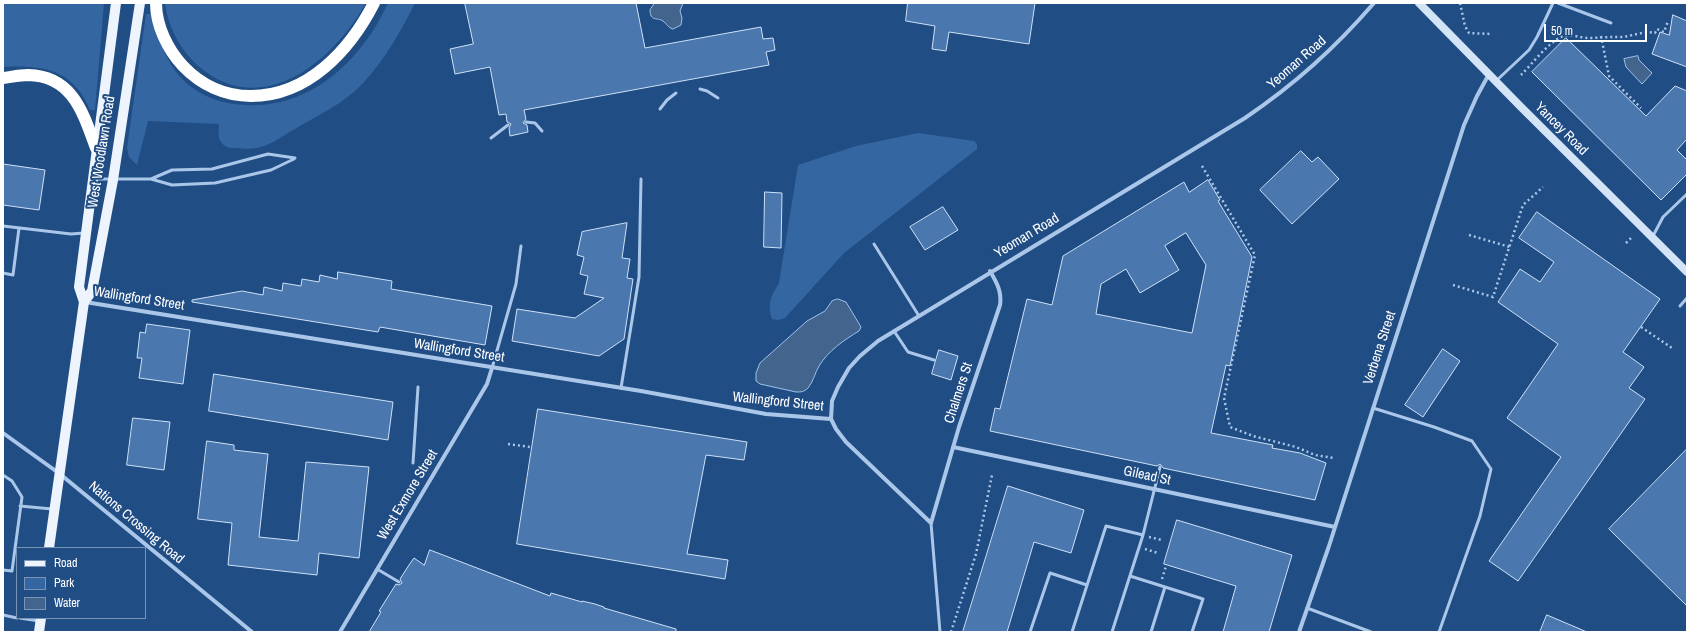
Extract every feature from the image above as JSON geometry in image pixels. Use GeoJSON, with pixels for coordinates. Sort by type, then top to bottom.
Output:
{"type":"FeatureCollection","features":[{"type":"Feature","properties":{"kind":"highway"},"geometry":{"type":"LineString","coordinates":[[156,3],[156,11],[162,32],[177,59],[190,74],[207,85],[225,92],[240,96],[261,96],[291,88],[320,71],[341,52],[359,29],[374,3]]}},
{"type":"Feature","properties":{"kind":"highway"},"geometry":{"type":"LineString","coordinates":[[3,78],[28,75],[43,77],[64,88],[75,98],[83,111],[96,148]]}},
{"type":"Feature","properties":{"kind":"main road","name":"West Woodlawn Road"},"geometry":{"type":"LineString","coordinates":[[50,547],[74,384],[84,302],[79,287],[116,3]]}},
{"type":"Feature","properties":{"kind":"main road","name":"West Woodlawn Road"},"geometry":{"type":"LineString","coordinates":[[84,302],[92,291],[113,180],[140,3]]}},
{"type":"Feature","properties":{"kind":"street","name":"Yeoman Road"},"geometry":{"type":"LineString","coordinates":[[831,418],[832,401],[849,368],[878,341],[1245,118],[1309,70],[1374,3]]}},
{"type":"Feature","properties":{"kind":"street","name":"Yancey Road"},"geometry":{"type":"LineString","coordinates":[[1419,3],[1687,272]]}},
{"type":"Feature","properties":{"kind":"street","name":"Verbena Street"},"geometry":{"type":"LineString","coordinates":[[1299,632],[1335,527],[1464,125],[1489,74]]}},
{"type":"Feature","properties":{"kind":"street","name":"Chalmers St"},"geometry":{"type":"LineString","coordinates":[[931,523],[953,446],[1002,297],[1000,289],[990,272]]}},
{"type":"Feature","properties":{"kind":"street","name":"Wallingford Street"},"geometry":{"type":"LineString","coordinates":[[84,302],[621,388],[766,414],[831,418]]}},
{"type":"Feature","properties":{"kind":"street","name":"West Exmore Street"},"geometry":{"type":"LineString","coordinates":[[340,632],[487,384],[492,368]]}},
{"type":"Feature","properties":{"kind":"street"},"geometry":{"type":"LineString","coordinates":[[831,418],[836,429],[846,442],[931,523]]}},
{"type":"Feature","properties":{"kind":"street","name":"Nations Crossing Road"},"geometry":{"type":"LineString","coordinates":[[3,433],[60,474],[252,632]]}},
{"type":"Feature","properties":{"kind":"street","name":"Gilead St"},"geometry":{"type":"LineString","coordinates":[[953,446],[1335,527]]}},
{"type":"Feature","properties":{"kind":"lane"},"geometry":{"type":"LineString","coordinates":[[1496,81],[1529,50],[1537,37],[1553,3]]}},
{"type":"Feature","properties":{"kind":"lane"},"geometry":{"type":"LineString","coordinates":[[1558,3],[1611,23]]}},
{"type":"Feature","properties":{"kind":"lane"},"geometry":{"type":"LineString","coordinates":[[700,90],[707,91],[718,98]]}},
{"type":"Feature","properties":{"kind":"lane"},"geometry":{"type":"LineString","coordinates":[[660,109],[667,100],[676,94]]}},
{"type":"Feature","properties":{"kind":"lane"},"geometry":{"type":"LineString","coordinates":[[526,122],[535,123],[542,131]]}},
{"type":"Feature","properties":{"kind":"lane"},"geometry":{"type":"LineString","coordinates":[[491,138],[508,125]]}},
{"type":"Feature","properties":{"kind":"lane"},"geometry":{"type":"LineString","coordinates":[[92,179],[113,180],[151,178],[172,170],[212,169],[268,154],[294,158],[271,170],[215,183],[172,186],[151,178]]}},
{"type":"Feature","properties":{"kind":"lane"},"geometry":{"type":"LineString","coordinates":[[621,388],[639,277],[641,179]]}},
{"type":"Feature","properties":{"kind":"lane"},"geometry":{"type":"LineString","coordinates":[[1652,238],[1663,218],[1687,194]]}},
{"type":"Feature","properties":{"kind":"lane"},"geometry":{"type":"LineString","coordinates":[[3,226],[71,234],[85,233]]}},
{"type":"Feature","properties":{"kind":"lane"},"geometry":{"type":"LineString","coordinates":[[3,273],[13,275],[19,228]]}},
{"type":"Feature","properties":{"kind":"lane"},"geometry":{"type":"LineString","coordinates":[[874,244],[919,316]]}},
{"type":"Feature","properties":{"kind":"lane"},"geometry":{"type":"LineString","coordinates":[[492,368],[516,284],[521,246]]}},
{"type":"Feature","properties":{"kind":"lane"},"geometry":{"type":"LineString","coordinates":[[1680,306],[1687,298]]}},
{"type":"Feature","properties":{"kind":"lane"},"geometry":{"type":"LineString","coordinates":[[894,330],[908,352],[934,360]]}},
{"type":"Feature","properties":{"kind":"lane"},"geometry":{"type":"LineString","coordinates":[[413,463],[418,387]]}},
{"type":"Feature","properties":{"kind":"lane"},"geometry":{"type":"LineString","coordinates":[[1373,408],[1472,441],[1492,469],[1480,516],[1439,632]]}},
{"type":"Feature","properties":{"kind":"lane"},"geometry":{"type":"LineString","coordinates":[[1112,632],[1143,536],[1160,467]]}},
{"type":"Feature","properties":{"kind":"lane"},"geometry":{"type":"LineString","coordinates":[[3,475],[12,481],[22,496],[16,547]]}},
{"type":"Feature","properties":{"kind":"lane"},"geometry":{"type":"LineString","coordinates":[[20,506],[56,509]]}},
{"type":"Feature","properties":{"kind":"lane"},"geometry":{"type":"LineString","coordinates":[[931,523],[940,632]]}},
{"type":"Feature","properties":{"kind":"lane"},"geometry":{"type":"LineString","coordinates":[[1072,632],[1106,526],[1143,536]]}},
{"type":"Feature","properties":{"kind":"lane"},"geometry":{"type":"LineString","coordinates":[[3,570],[12,571],[16,548]]}},
{"type":"Feature","properties":{"kind":"lane"},"geometry":{"type":"LineString","coordinates":[[377,569],[399,582]]}},
{"type":"Feature","properties":{"kind":"lane"},"geometry":{"type":"LineString","coordinates":[[1030,632],[1050,573],[1087,585]]}},
{"type":"Feature","properties":{"kind":"lane"},"geometry":{"type":"LineString","coordinates":[[1130,576],[1202,599],[1192,632]]}},
{"type":"Feature","properties":{"kind":"lane"},"geometry":{"type":"LineString","coordinates":[[1151,632],[1165,587]]}},
{"type":"Feature","properties":{"kind":"lane"},"geometry":{"type":"LineString","coordinates":[[1307,608],[1371,632]]}},
{"type":"Feature","properties":{"kind":"lane"},"geometry":{"type":"LineString","coordinates":[[3,615],[16,618]]}},
{"type":"Feature","properties":{"kind":"lane"},"geometry":{"type":"LineString","coordinates":[[22,619],[40,624]]}},
{"type":"Feature","properties":{"kind":"path"},"geometry":{"type":"LineString","coordinates":[[1460,3],[1468,33],[1490,34]]}},
{"type":"Feature","properties":{"kind":"path"},"geometry":{"type":"LineString","coordinates":[[1521,75],[1561,37],[1618,37],[1648,32],[1655,33],[1657,29],[1664,32],[1668,21]]}},
{"type":"Feature","properties":{"kind":"path"},"geometry":{"type":"LineString","coordinates":[[1601,36],[1609,76],[1641,108]]}},
{"type":"Feature","properties":{"kind":"path"},"geometry":{"type":"LineString","coordinates":[[1202,166],[1255,255],[1224,398],[1230,427],[1276,443],[1296,447],[1315,455],[1334,458]]}},
{"type":"Feature","properties":{"kind":"path"},"geometry":{"type":"LineString","coordinates":[[1454,286],[1493,298],[1523,205],[1543,187]]}},
{"type":"Feature","properties":{"kind":"path"},"geometry":{"type":"LineString","coordinates":[[1469,235],[1510,247]]}},
{"type":"Feature","properties":{"kind":"path"},"geometry":{"type":"LineString","coordinates":[[1626,243],[1633,236]]}},
{"type":"Feature","properties":{"kind":"path"},"geometry":{"type":"LineString","coordinates":[[1641,327],[1672,348]]}},
{"type":"Feature","properties":{"kind":"path"},"geometry":{"type":"LineString","coordinates":[[508,444],[530,447]]}},
{"type":"Feature","properties":{"kind":"path"},"geometry":{"type":"LineString","coordinates":[[951,632],[976,554],[992,475]]}},
{"type":"Feature","properties":{"kind":"path"},"geometry":{"type":"LineString","coordinates":[[1143,536],[1162,540]]}},
{"type":"Feature","properties":{"kind":"path"},"geometry":{"type":"LineString","coordinates":[[1139,547],[1158,553]]}},
{"type":"Feature","properties":{"kind":"path"},"geometry":{"type":"LineString","coordinates":[[1160,585],[1166,566]]}},
{"type":"Feature","properties":{"kind":"green space"},"geometry":{"type":"Polygon","coordinates":[[[3,3],[104,3],[95,110],[90,110],[83,96],[75,86],[66,78],[55,72],[31,67],[3,67],[3,3]]]}},
{"type":"Feature","properties":{"kind":"green space"},"geometry":{"type":"Polygon","coordinates":[[[165,3],[366,3],[352,25],[334,46],[314,64],[292,78],[269,86],[245,87],[220,80],[196,64],[184,51],[175,36],[166,12],[165,3]]]}},
{"type":"Feature","properties":{"kind":"green space"},"geometry":{"type":"Polygon","coordinates":[[[388,3],[415,3],[392,44],[372,73],[348,97],[330,109],[270,144],[261,147],[243,149],[226,147],[221,142],[218,133],[219,124],[148,121],[137,165],[129,157],[127,148],[146,14],[151,14],[159,40],[171,64],[182,79],[189,85],[211,98],[227,103],[245,105],[269,104],[292,99],[312,90],[332,77],[364,44],[388,3]]]}},
{"type":"Feature","properties":{"kind":"green space"},"geometry":{"type":"Polygon","coordinates":[[[918,133],[974,141],[977,144],[977,149],[844,253],[785,318],[778,320],[772,319],[770,304],[772,296],[779,283],[798,165],[856,146],[918,133]]]}},
{"type":"Feature","properties":{"kind":"water"},"geometry":{"type":"Polygon","coordinates":[[[655,3],[683,3],[680,11],[682,18],[681,25],[673,29],[663,21],[653,18],[650,14],[650,10],[655,3]]]}},
{"type":"Feature","properties":{"kind":"water"},"geometry":{"type":"Polygon","coordinates":[[[1638,56],[1639,60],[1652,73],[1642,84],[1626,67],[1624,59],[1638,56]]]}},
{"type":"Feature","properties":{"kind":"water"},"geometry":{"type":"Polygon","coordinates":[[[838,299],[846,302],[861,327],[859,331],[842,342],[827,355],[819,366],[808,388],[802,392],[796,392],[760,384],[756,381],[756,373],[760,363],[807,321],[825,311],[832,301],[838,299]]]}},
{"type":"Feature","properties":{"kind":"building"},"geometry":{"type":"Polygon","coordinates":[[[465,3],[636,3],[645,48],[761,27],[763,39],[773,38],[775,50],[766,52],[769,65],[524,110],[526,119],[523,123],[527,125],[528,132],[510,136],[509,128],[511,124],[507,122],[506,114],[499,115],[490,67],[455,74],[450,49],[473,44],[465,3]]]}},
{"type":"Feature","properties":{"kind":"building"},"geometry":{"type":"Polygon","coordinates":[[[908,3],[1035,3],[1029,44],[949,32],[946,51],[932,49],[935,26],[906,21],[908,3]]]}},
{"type":"Feature","properties":{"kind":"building"},"geometry":{"type":"Polygon","coordinates":[[[1673,15],[1687,21],[1687,67],[1652,54],[1660,32],[1669,35],[1673,15]]]}},
{"type":"Feature","properties":{"kind":"building"},"geometry":{"type":"Polygon","coordinates":[[[1566,38],[1646,116],[1675,86],[1687,91],[1687,139],[1677,150],[1687,160],[1687,174],[1661,200],[1532,72],[1566,38]]]}},
{"type":"Feature","properties":{"kind":"building"},"geometry":{"type":"Polygon","coordinates":[[[1301,151],[1312,162],[1318,157],[1339,179],[1292,224],[1260,190],[1301,151]]]}},
{"type":"Feature","properties":{"kind":"building"},"geometry":{"type":"Polygon","coordinates":[[[3,164],[45,170],[39,210],[3,205],[3,164]]]}},
{"type":"Feature","properties":{"kind":"building"},"geometry":{"type":"Polygon","coordinates":[[[1208,180],[1220,200],[1218,201],[1252,257],[1230,366],[1226,365],[1211,433],[1273,445],[1272,448],[1300,453],[1326,463],[1315,500],[1163,468],[1160,464],[1157,466],[990,431],[995,408],[1000,409],[1027,299],[1052,305],[1063,256],[1184,182],[1189,192],[1208,180]],[[1186,233],[1165,246],[1179,270],[1140,293],[1126,269],[1101,284],[1096,314],[1192,333],[1206,265],[1186,233]]]}},
{"type":"Feature","properties":{"kind":"building"},"geometry":{"type":"Polygon","coordinates":[[[765,192],[782,193],[781,248],[764,247],[765,192]]]}},
{"type":"Feature","properties":{"kind":"building"},"geometry":{"type":"Polygon","coordinates":[[[943,207],[958,230],[925,250],[910,227],[943,207]]]}},
{"type":"Feature","properties":{"kind":"building"},"geometry":{"type":"Polygon","coordinates":[[[1537,212],[1660,299],[1623,352],[1644,367],[1629,388],[1645,399],[1518,581],[1489,561],[1561,457],[1507,418],[1558,344],[1498,302],[1520,269],[1540,282],[1554,262],[1519,238],[1537,212]]]}},
{"type":"Feature","properties":{"kind":"building"},"geometry":{"type":"Polygon","coordinates":[[[627,223],[622,258],[630,259],[627,278],[633,279],[624,339],[599,356],[512,341],[517,309],[575,318],[604,298],[584,294],[588,276],[580,274],[584,257],[577,255],[582,232],[627,223]]]}},
{"type":"Feature","properties":{"kind":"building"},"geometry":{"type":"Polygon","coordinates":[[[338,272],[392,281],[391,289],[492,306],[485,345],[380,327],[378,332],[192,302],[192,300],[242,291],[263,295],[264,287],[282,291],[283,283],[301,286],[302,279],[319,282],[320,275],[337,279],[338,272]]]}},
{"type":"Feature","properties":{"kind":"building"},"geometry":{"type":"Polygon","coordinates":[[[147,324],[190,330],[183,384],[139,378],[142,358],[137,358],[140,332],[145,333],[147,324]]]}},
{"type":"Feature","properties":{"kind":"building"},"geometry":{"type":"Polygon","coordinates":[[[1443,349],[1460,361],[1423,417],[1405,405],[1443,349]]]}},
{"type":"Feature","properties":{"kind":"building"},"geometry":{"type":"Polygon","coordinates":[[[939,350],[958,356],[951,380],[932,374],[939,350]]]}},
{"type":"Feature","properties":{"kind":"building"},"geometry":{"type":"Polygon","coordinates":[[[214,374],[393,402],[388,440],[209,411],[214,374]]]}},
{"type":"Feature","properties":{"kind":"building"},"geometry":{"type":"Polygon","coordinates":[[[538,409],[747,442],[744,460],[706,455],[687,554],[728,560],[725,579],[517,544],[538,409]]]}},
{"type":"Feature","properties":{"kind":"building"},"geometry":{"type":"Polygon","coordinates":[[[133,418],[170,422],[164,470],[127,465],[133,418]]]}},
{"type":"Feature","properties":{"kind":"building"},"geometry":{"type":"Polygon","coordinates":[[[207,441],[234,445],[234,450],[268,454],[259,537],[298,541],[306,462],[369,467],[359,558],[319,553],[317,575],[228,565],[232,523],[198,519],[207,441]]]}},
{"type":"Feature","properties":{"kind":"building"},"geometry":{"type":"Polygon","coordinates":[[[1687,449],[1687,606],[1609,529],[1687,449]]]}},
{"type":"Feature","properties":{"kind":"building"},"geometry":{"type":"Polygon","coordinates":[[[1008,486],[1084,510],[1071,553],[1034,542],[1007,632],[963,632],[1008,486]]]}},
{"type":"Feature","properties":{"kind":"building"},"geometry":{"type":"Polygon","coordinates":[[[1177,520],[1292,555],[1269,632],[1223,632],[1236,586],[1164,564],[1177,520]]]}},
{"type":"Feature","properties":{"kind":"building"},"geometry":{"type":"Polygon","coordinates":[[[430,550],[550,596],[551,593],[582,602],[595,604],[676,629],[676,632],[369,632],[381,612],[379,611],[396,584],[399,585],[402,583],[400,579],[414,558],[424,565],[430,550]]]}},
{"type":"Feature","properties":{"kind":"building"},"geometry":{"type":"Polygon","coordinates":[[[1547,615],[1587,632],[1540,632],[1547,615]]]}}]}
